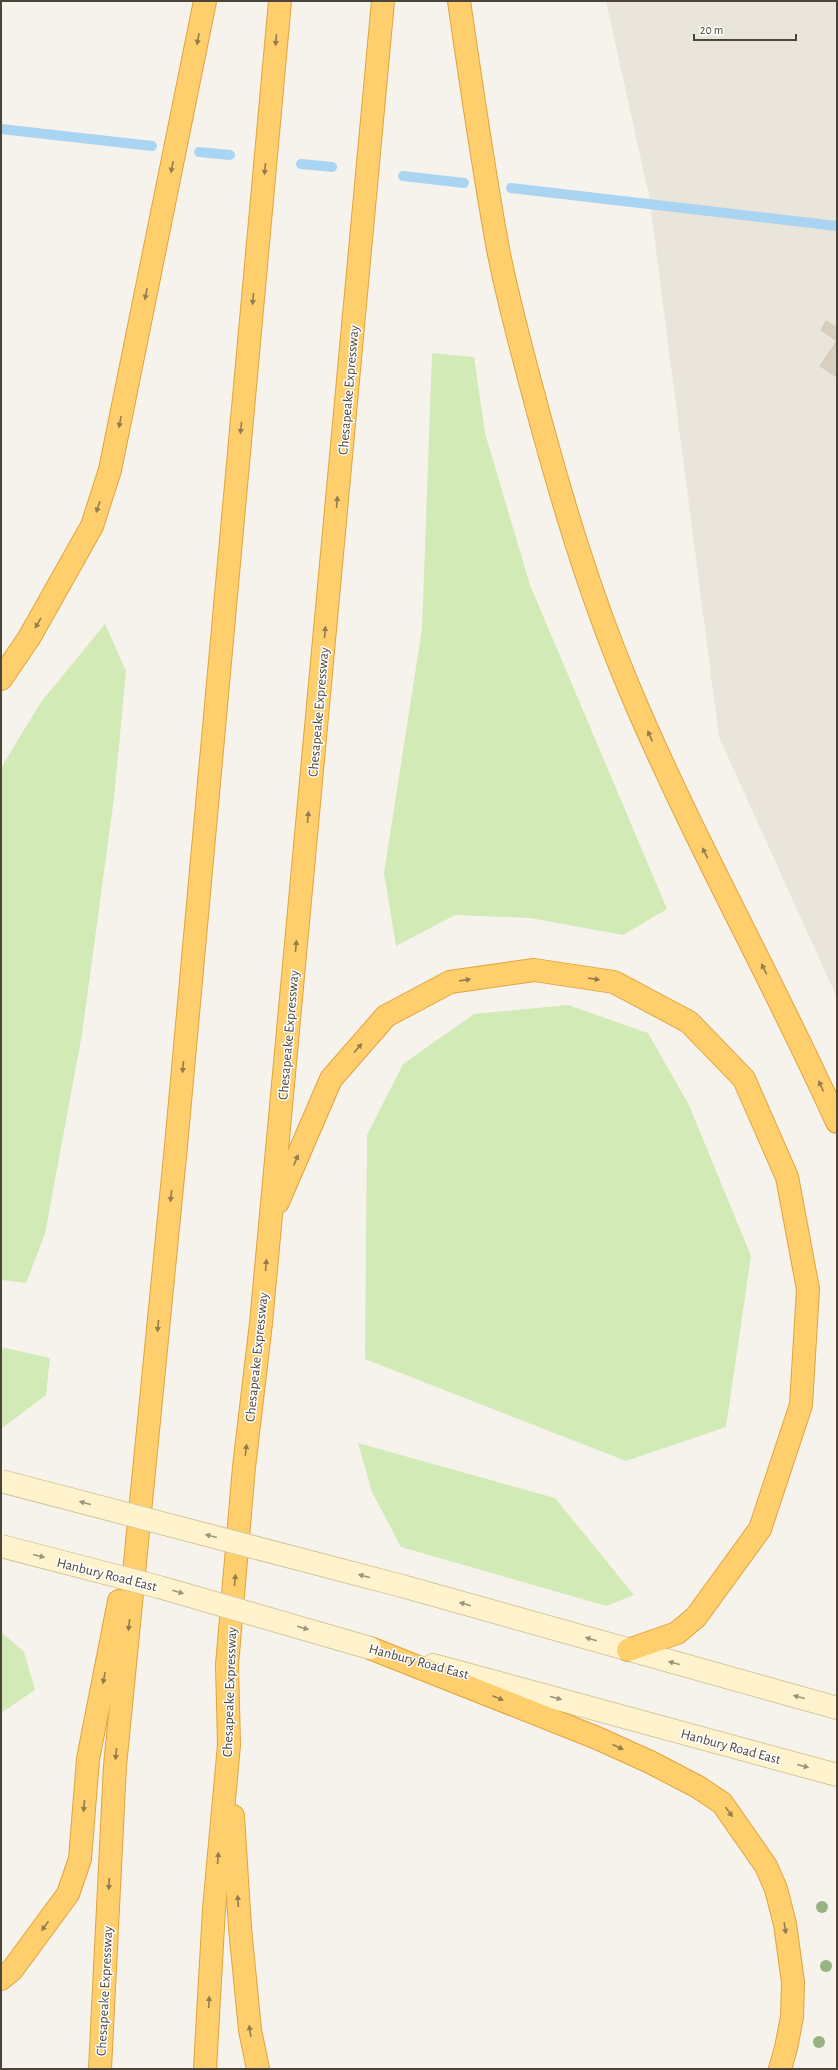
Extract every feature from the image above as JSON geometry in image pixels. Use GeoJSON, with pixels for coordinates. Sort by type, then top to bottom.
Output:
{"type":"FeatureCollection","features":[{"type":"Feature","properties":{"kind":"highway"},"geometry":{"type":"LineString","coordinates":[[1,679],[29,638],[92,526],[110,470],[205,1]]}},
{"type":"Feature","properties":{"kind":"highway","name":"Chesapeake Expressway"},"geometry":{"type":"LineString","coordinates":[[100,2069],[115,1766],[146,1461],[280,1]]}},
{"type":"Feature","properties":{"kind":"highway","name":"Chesapeake Expressway"},"geometry":{"type":"LineString","coordinates":[[205,2069],[214,1910],[229,1744],[227,1665],[244,1467],[270,1222],[383,1]]}},
{"type":"Feature","properties":{"kind":"highway"},"geometry":{"type":"LineString","coordinates":[[460,1],[496,236],[508,296],[555,476],[592,591],[629,688],[684,811],[802,1044],[837,1122]]}},
{"type":"Feature","properties":{"kind":"highway"},"geometry":{"type":"LineString","coordinates":[[270,1222],[331,1079],[386,1016],[450,982],[534,970],[614,982],[689,1022],[744,1079],[787,1177],[808,1289],[801,1405],[760,1529],[696,1617],[677,1633],[628,1650]]}},
{"type":"Feature","properties":{"kind":"highway"},"geometry":{"type":"LineString","coordinates":[[1,1979],[12,1970],[68,1894],[80,1859],[88,1759],[146,1461]]}},
{"type":"Feature","properties":{"kind":"highway"},"geometry":{"type":"LineString","coordinates":[[370,1648],[598,1738],[650,1762],[698,1787],[722,1803],[766,1866],[776,1889],[785,1924],[793,1982],[792,2017],[780,2069]]}},
{"type":"Feature","properties":{"kind":"highway"},"geometry":{"type":"LineString","coordinates":[[229,1744],[241,1936],[250,2030],[258,2069]]}},
{"type":"Feature","properties":{"kind":"main road"},"geometry":{"type":"LineString","coordinates":[[1,1481],[402,1586],[837,1708]]}},
{"type":"Feature","properties":{"kind":"main road","name":"Hanbury Road East"},"geometry":{"type":"LineString","coordinates":[[1,1546],[159,1587],[370,1648],[837,1775]]}},
{"type":"Feature","properties":{"kind":"shaded area"},"geometry":{"type":"Polygon","coordinates":[[[606,1],[837,1],[837,998],[719,737],[649,196],[606,1]]]}},
{"type":"Feature","properties":{"kind":"green space"},"geometry":{"type":"Polygon","coordinates":[[[432,353],[474,357],[485,433],[530,585],[667,909],[623,935],[530,918],[455,915],[396,946],[384,873],[422,629],[432,353]]]}},
{"type":"Feature","properties":{"kind":"green space"},"geometry":{"type":"Polygon","coordinates":[[[105,624],[126,671],[114,798],[82,1034],[45,1234],[26,1283],[1,1280],[1,768],[41,702],[105,624]]]}},
{"type":"Feature","properties":{"kind":"green space"},"geometry":{"type":"Polygon","coordinates":[[[568,1005],[648,1033],[689,1105],[751,1256],[726,1427],[626,1461],[365,1359],[367,1135],[403,1064],[474,1014],[568,1005]]]}},
{"type":"Feature","properties":{"kind":"green space"},"geometry":{"type":"Polygon","coordinates":[[[1,1347],[50,1358],[46,1395],[1,1429],[1,1347]]]}},
{"type":"Feature","properties":{"kind":"green space"},"geometry":{"type":"Polygon","coordinates":[[[358,1443],[555,1498],[634,1595],[606,1606],[401,1547],[372,1492],[358,1443]]]}},
{"type":"Feature","properties":{"kind":"green space"},"geometry":{"type":"Polygon","coordinates":[[[1,1632],[24,1652],[35,1690],[1,1713],[1,1632]]]}},
{"type":"Feature","properties":{"kind":"building"},"geometry":{"type":"Polygon","coordinates":[[[826,321],[837,328],[837,341],[821,330],[826,321]]]}},
{"type":"Feature","properties":{"kind":"building"},"geometry":{"type":"Polygon","coordinates":[[[837,341],[837,377],[820,366],[837,341]]]}},
{"type":"Feature","properties":{"kind":"waterway"},"geometry":{"type":"LineString","coordinates":[[1,129],[152,146]]}},
{"type":"Feature","properties":{"kind":"waterway"},"geometry":{"type":"LineString","coordinates":[[199,152],[230,155]]}},
{"type":"Feature","properties":{"kind":"waterway"},"geometry":{"type":"LineString","coordinates":[[301,164],[332,167]]}},
{"type":"Feature","properties":{"kind":"waterway"},"geometry":{"type":"LineString","coordinates":[[403,176],[464,183]]}},
{"type":"Feature","properties":{"kind":"waterway"},"geometry":{"type":"LineString","coordinates":[[511,188],[837,226]]}}]}
